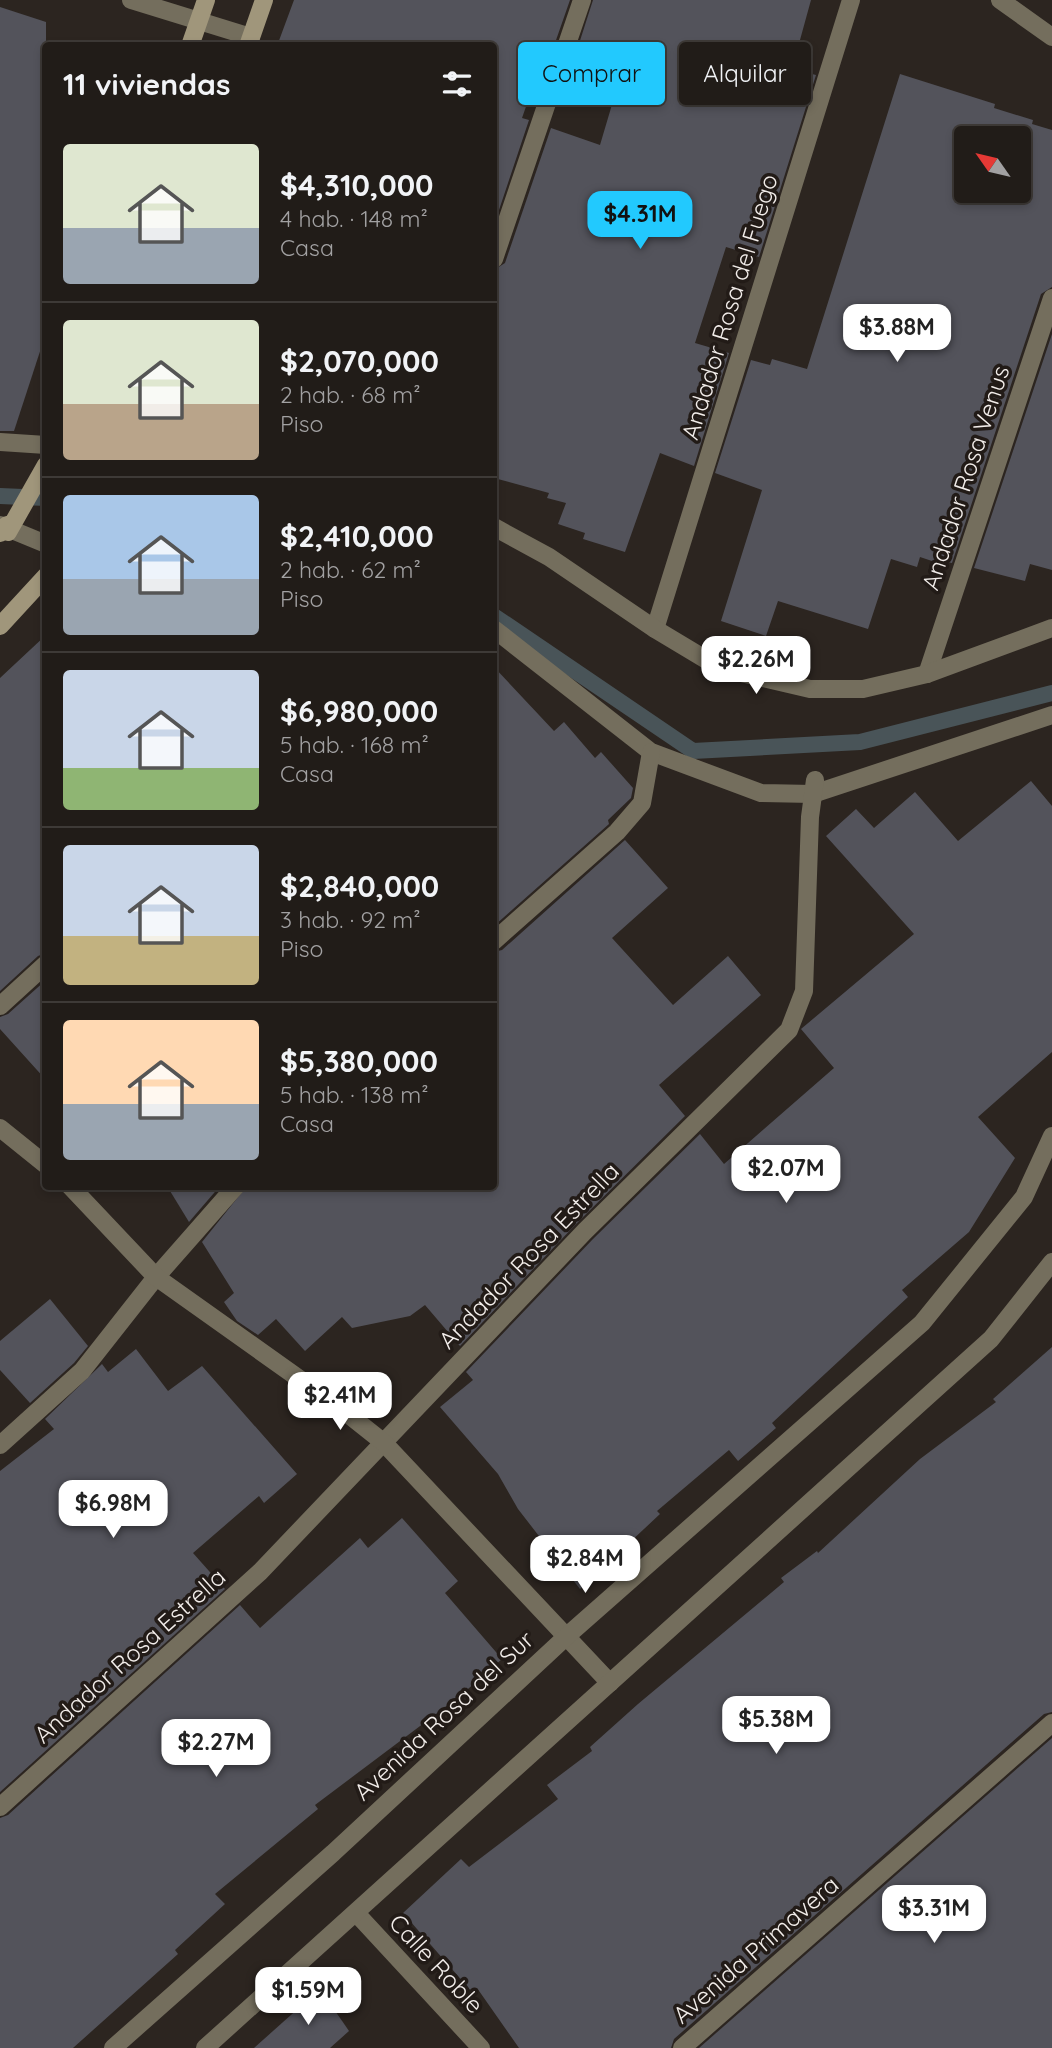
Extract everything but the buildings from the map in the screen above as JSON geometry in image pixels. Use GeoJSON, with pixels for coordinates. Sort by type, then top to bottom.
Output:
{"type":"FeatureCollection","features":[{"type":"Feature","properties":{"kind":"main road"},"geometry":{"type":"LineString","coordinates":[[191,42],[206,0]]}},
{"type":"Feature","properties":{"kind":"main road"},"geometry":{"type":"LineString","coordinates":[[250,41],[264,0]]}},
{"type":"Feature","properties":{"kind":"main road"},"geometry":{"type":"LineString","coordinates":[[4,529],[42,471]]}},
{"type":"Feature","properties":{"kind":"main road"},"geometry":{"type":"LineString","coordinates":[[0,626],[42,580]]}},
{"type":"Feature","properties":{"kind":"street"},"geometry":{"type":"LineString","coordinates":[[131,0],[250,41]]}},
{"type":"Feature","properties":{"kind":"street"},"geometry":{"type":"LineString","coordinates":[[497,250],[582,0]]}},
{"type":"Feature","properties":{"kind":"street","name":"Andador Rosa del Fuego"},"geometry":{"type":"LineString","coordinates":[[655,629],[851,0]]}},
{"type":"Feature","properties":{"kind":"street"},"geometry":{"type":"LineString","coordinates":[[1000,0],[1052,37]]}},
{"type":"Feature","properties":{"kind":"street","name":"Andador Rosa Venus"},"geometry":{"type":"LineString","coordinates":[[927,674],[1052,298]]}},
{"type":"Feature","properties":{"kind":"street"},"geometry":{"type":"LineString","coordinates":[[0,442],[42,445]]}},
{"type":"Feature","properties":{"kind":"street"},"geometry":{"type":"LineString","coordinates":[[4,529],[42,543]]}},
{"type":"Feature","properties":{"kind":"street"},"geometry":{"type":"LineString","coordinates":[[497,529],[549,557],[655,629],[720,668],[810,689],[863,689],[927,674],[1052,628]]}},
{"type":"Feature","properties":{"kind":"street"},"geometry":{"type":"LineString","coordinates":[[497,631],[651,752],[761,793],[814,787],[1052,715]]}},
{"type":"Feature","properties":{"kind":"street"},"geometry":{"type":"LineString","coordinates":[[497,938],[617,832],[642,803],[651,752]]}},
{"type":"Feature","properties":{"kind":"street","name":"Andador Rosa Estrella"},"geometry":{"type":"LineString","coordinates":[[0,1807],[260,1572],[585,1231],[789,1031],[804,991],[814,787]]}},
{"type":"Feature","properties":{"kind":"street"},"geometry":{"type":"LineString","coordinates":[[0,1006],[42,968]]}},
{"type":"Feature","properties":{"kind":"street"},"geometry":{"type":"LineString","coordinates":[[0,1128],[42,1162]]}},
{"type":"Feature","properties":{"kind":"street","name":"Avenida Rosa del Sur"},"geometry":{"type":"LineString","coordinates":[[113,2048],[333,1853],[568,1635],[922,1323],[1024,1197],[1052,1136]]}},
{"type":"Feature","properties":{"kind":"street"},"geometry":{"type":"LineString","coordinates":[[74,1190],[156,1277],[339,1407],[383,1442],[568,1635],[610,1683]]}},
{"type":"Feature","properties":{"kind":"street"},"geometry":{"type":"LineString","coordinates":[[0,1445],[82,1371],[156,1277],[232,1190]]}},
{"type":"Feature","properties":{"kind":"street"},"geometry":{"type":"LineString","coordinates":[[205,2048],[991,1339],[1052,1262]]}},
{"type":"Feature","properties":{"kind":"street","name":"Avenida Primavera"},"geometry":{"type":"LineString","coordinates":[[682,2048],[1052,1723]]}},
{"type":"Feature","properties":{"kind":"street","name":"Calle Roble"},"geometry":{"type":"LineString","coordinates":[[356,1913],[481,2048]]}},
{"type":"Feature","properties":{"kind":"waterway"},"geometry":{"type":"LineString","coordinates":[[0,496],[42,498]]}},
{"type":"Feature","properties":{"kind":"waterway"},"geometry":{"type":"LineString","coordinates":[[497,618],[693,751],[860,742],[1052,693]]}}]}
